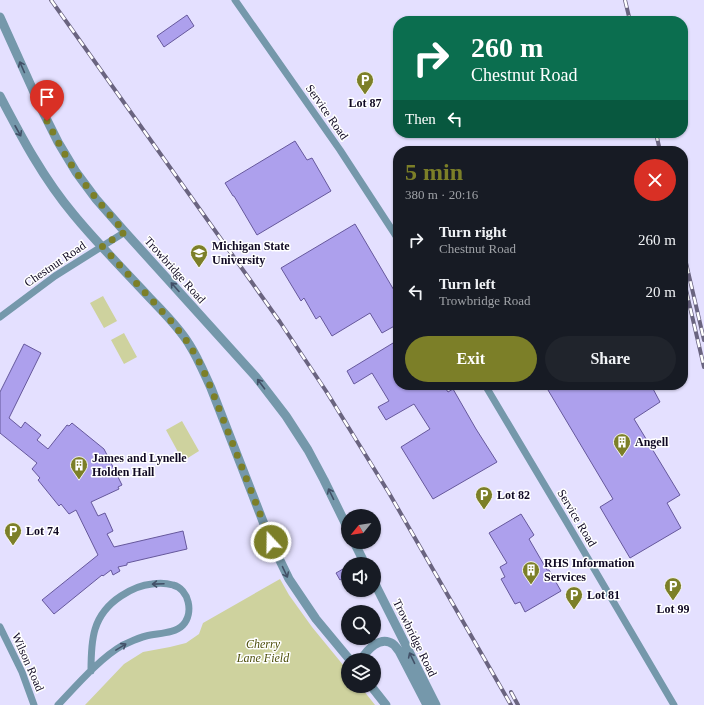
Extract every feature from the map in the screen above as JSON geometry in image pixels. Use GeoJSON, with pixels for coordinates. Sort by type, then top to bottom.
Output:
{"type":"FeatureCollection","features":[{"type":"Feature","properties":{"kind":"street","name":"Service Road"},"geometry":{"type":"LineString","coordinates":[[235,0],[340,150],[393,231]]}},
{"type":"Feature","properties":{"kind":"street","name":"Trowbridge Road"},"geometry":{"type":"LineString","coordinates":[[0,17],[42,110],[58,142],[76,172],[96,199],[256,377],[286,416],[308,450],[341,515]]}},
{"type":"Feature","properties":{"kind":"street"},"geometry":{"type":"LineString","coordinates":[[0,96],[38,165],[57,194],[75,216],[172,322],[189,344],[202,367],[211,388],[271,542],[289,579],[316,619],[344,653]]}},
{"type":"Feature","properties":{"kind":"street","name":"Chestnut Road"},"geometry":{"type":"LineString","coordinates":[[0,317],[55,276],[125,232]]}},
{"type":"Feature","properties":{"kind":"street","name":"Service Road"},"geometry":{"type":"LineString","coordinates":[[488,390],[674,705]]}},
{"type":"Feature","properties":{"kind":"street"},"geometry":{"type":"LineString","coordinates":[[58,705],[91,671],[110,654],[122,646],[146,636],[179,629],[183,625],[189,613],[187,597],[183,591],[173,585],[151,584],[132,589],[116,600],[107,608],[96,625],[91,653],[91,671]]}},
{"type":"Feature","properties":{"kind":"street","name":"Trowbridge Road"},"geometry":{"type":"LineString","coordinates":[[381,596],[436,705]]}},
{"type":"Feature","properties":{"kind":"street","name":"Wilson Road"},"geometry":{"type":"LineString","coordinates":[[0,627],[22,672],[34,705]]}},
{"type":"Feature","properties":{"kind":"street"},"geometry":{"type":"LineString","coordinates":[[365,653],[376,643],[386,641],[393,644],[400,651],[427,705]]}},
{"type":"Feature","properties":{"kind":"street"},"geometry":{"type":"LineString","coordinates":[[377,693],[386,705]]}},
{"type":"Feature","properties":{"kind":"green space"},"geometry":{"type":"Polygon","coordinates":[[[103,296],[117,321],[104,328],[90,303],[103,296]]]}},
{"type":"Feature","properties":{"kind":"green space"},"geometry":{"type":"Polygon","coordinates":[[[124,333],[137,357],[124,364],[111,340],[124,333]]]}},
{"type":"Feature","properties":{"kind":"green space"},"geometry":{"type":"Polygon","coordinates":[[[182,421],[199,451],[183,461],[166,430],[182,421]]]}},
{"type":"Feature","properties":{"kind":"green space","name":"Cherry Lane Field"},"geometry":{"type":"Polygon","coordinates":[[[280,579],[289,595],[312,627],[341,662],[341,693],[366,693],[375,705],[85,705],[124,664],[143,652],[186,643],[199,634],[203,623],[280,579]]]}},
{"type":"Feature","properties":{"kind":"building"},"geometry":{"type":"Polygon","coordinates":[[[187,15],[194,26],[164,47],[157,36],[187,15]]]}},
{"type":"Feature","properties":{"kind":"building"},"geometry":{"type":"Polygon","coordinates":[[[295,141],[307,160],[312,158],[331,191],[257,235],[225,183],[295,141]]]}},
{"type":"Feature","properties":{"kind":"building"},"geometry":{"type":"Polygon","coordinates":[[[355,224],[393,289],[393,327],[382,333],[370,313],[332,336],[320,316],[316,319],[304,298],[301,301],[281,268],[355,224]]]}},
{"type":"Feature","properties":{"kind":"building"},"geometry":{"type":"Polygon","coordinates":[[[393,343],[393,390],[447,390],[448,392],[454,390],[497,462],[433,499],[401,447],[430,429],[414,404],[386,420],[378,407],[389,401],[372,373],[354,384],[347,371],[393,343]]]}},
{"type":"Feature","properties":{"kind":"building","name":"James and Lynelle Holden Hall"},"geometry":{"type":"Polygon","coordinates":[[[24,344],[41,353],[9,418],[21,428],[25,422],[41,435],[37,440],[48,449],[67,425],[69,426],[72,423],[104,449],[122,485],[118,487],[119,489],[91,502],[98,516],[105,513],[113,531],[107,534],[114,547],[183,531],[187,549],[127,563],[127,565],[118,567],[120,571],[113,575],[111,570],[103,576],[102,575],[54,614],[42,600],[98,555],[76,510],[69,514],[61,504],[59,506],[38,480],[40,478],[32,469],[37,463],[0,433],[0,392],[24,344]]]}},
{"type":"Feature","properties":{"kind":"building","name":"Angell"},"geometry":{"type":"Polygon","coordinates":[[[548,390],[654,390],[660,402],[634,419],[680,495],[667,503],[681,528],[630,558],[600,507],[613,499],[548,390]]]}},
{"type":"Feature","properties":{"kind":"building","name":"RHS Information Services"},"geometry":{"type":"Polygon","coordinates":[[[521,514],[534,535],[529,539],[561,591],[525,612],[520,602],[515,604],[501,579],[505,577],[500,567],[507,563],[489,533],[521,514]]]}},
{"type":"Feature","properties":{"kind":"building"},"geometry":{"type":"Polygon","coordinates":[[[341,570],[341,579],[340,580],[336,573],[341,570]]]}},
{"type":"Feature","properties":{"kind":"railway"},"geometry":{"type":"LineString","coordinates":[[51,0],[280,322],[326,391],[389,493],[511,705]]}},
{"type":"Feature","properties":{"kind":"railway"},"geometry":{"type":"LineString","coordinates":[[625,0],[629,16]]}},
{"type":"Feature","properties":{"kind":"railway"},"geometry":{"type":"LineString","coordinates":[[657,138],[659,146]]}},
{"type":"Feature","properties":{"kind":"railway"},"geometry":{"type":"LineString","coordinates":[[688,271],[704,340]]}},
{"type":"Feature","properties":{"kind":"railway"},"geometry":{"type":"LineString","coordinates":[[688,298],[704,367]]}},
{"type":"Feature","properties":{"kind":"railway"},"geometry":{"type":"LineString","coordinates":[[511,692],[518,705]]}},
{"type":"Feature","properties":{"kind":"place","name":"Lot 87"},"geometry":{"type":"Point","coordinates":[365,95]}},
{"type":"Feature","properties":{"kind":"place","name":"Michigan State University"},"geometry":{"type":"Point","coordinates":[199,268]}},
{"type":"Feature","properties":{"kind":"place","name":"Angell"},"geometry":{"type":"Point","coordinates":[622,457]}},
{"type":"Feature","properties":{"kind":"place","name":"James and Lynelle Holden Hall"},"geometry":{"type":"Point","coordinates":[79,480]}},
{"type":"Feature","properties":{"kind":"place","name":"Lot 82"},"geometry":{"type":"Point","coordinates":[484,510]}},
{"type":"Feature","properties":{"kind":"place","name":"Lot 74"},"geometry":{"type":"Point","coordinates":[13,546]}},
{"type":"Feature","properties":{"kind":"place","name":"RHS Information Services"},"geometry":{"type":"Point","coordinates":[531,585]}},
{"type":"Feature","properties":{"kind":"place","name":"Lot 99"},"geometry":{"type":"Point","coordinates":[673,601]}},
{"type":"Feature","properties":{"kind":"place","name":"Lot 81"},"geometry":{"type":"Point","coordinates":[574,610]}},
{"type":"Feature","properties":{"kind":"route"},"geometry":{"type":"LineString","coordinates":[[47,121],[76,172],[96,199],[125,232],[102,246],[172,322],[189,344],[202,367],[235,447],[271,542]]}}]}
